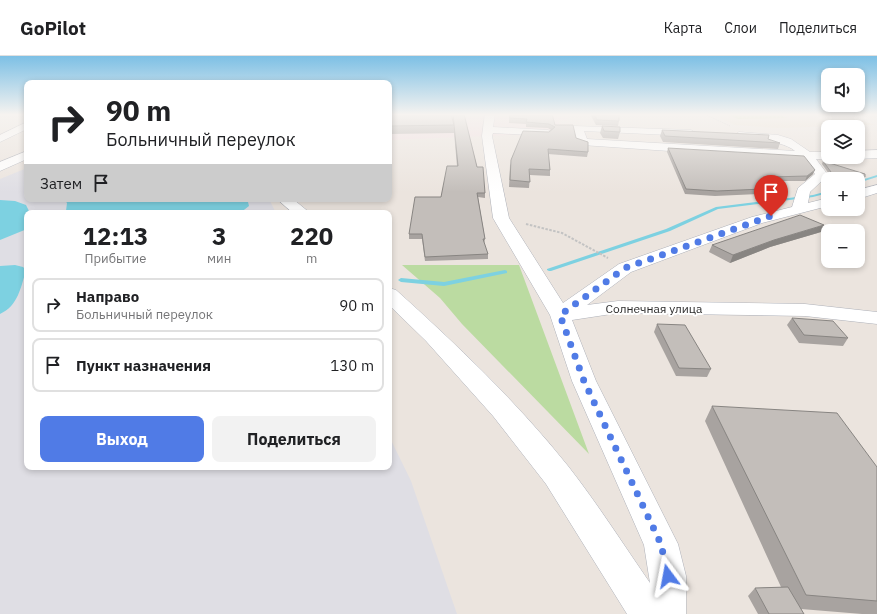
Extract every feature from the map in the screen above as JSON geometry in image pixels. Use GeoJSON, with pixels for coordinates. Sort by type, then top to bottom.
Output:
{"type":"FeatureCollection","features":[{"type":"Feature","properties":{"kind":"street"},"geometry":{"type":"LineString","coordinates":[[488,140],[501,218],[560,315],[584,381],[661,544],[668,576],[667,614]]}},
{"type":"Feature","properties":{"kind":"street"},"geometry":{"type":"LineString","coordinates":[[581,140],[582,142],[821,156]]}},
{"type":"Feature","properties":{"kind":"street"},"geometry":{"type":"LineString","coordinates":[[784,140],[791,143],[809,156],[822,176],[803,191],[799,209]]}},
{"type":"Feature","properties":{"kind":"street"},"geometry":{"type":"LineString","coordinates":[[865,155],[877,154]]}},
{"type":"Feature","properties":{"kind":"street"},"geometry":{"type":"LineString","coordinates":[[0,167],[24,156]]}},
{"type":"Feature","properties":{"kind":"street"},"geometry":{"type":"LineString","coordinates":[[865,193],[877,189]]}},
{"type":"Feature","properties":{"kind":"street"},"geometry":{"type":"LineString","coordinates":[[288,202],[298,210]]}},
{"type":"Feature","properties":{"kind":"street"},"geometry":{"type":"LineString","coordinates":[[560,315],[625,268],[757,220],[821,204]]}},
{"type":"Feature","properties":{"kind":"street"},"geometry":{"type":"LineString","coordinates":[[392,297],[439,342],[502,409],[558,475],[649,614]]}},
{"type":"Feature","properties":{"kind":"street","name":"Солнечная улица"},"geometry":{"type":"LineString","coordinates":[[560,315],[618,307],[805,310],[877,318]]}},
{"type":"Feature","properties":{"kind":"path"},"geometry":{"type":"LineString","coordinates":[[501,218],[562,233],[625,268]]}},
{"type":"Feature","properties":{"kind":"shaded area"},"geometry":{"type":"Polygon","coordinates":[[[24,169],[24,202],[270,202],[274,210],[24,210],[24,470],[392,470],[392,442],[411,481],[457,614],[0,614],[0,179],[24,169]]]}},
{"type":"Feature","properties":{"kind":"green space"},"geometry":{"type":"Polygon","coordinates":[[[402,265],[519,265],[589,454],[462,324],[440,298],[402,265]]]}},
{"type":"Feature","properties":{"kind":"water"},"geometry":{"type":"Polygon","coordinates":[[[0,200],[15,201],[26,205],[28,210],[24,210],[24,230],[0,240],[0,200]]]}},
{"type":"Feature","properties":{"kind":"water"},"geometry":{"type":"Polygon","coordinates":[[[66,202],[248,202],[249,206],[244,210],[66,210],[66,202]]]}},
{"type":"Feature","properties":{"kind":"water"},"geometry":{"type":"Polygon","coordinates":[[[15,265],[23,267],[24,276],[15,301],[6,311],[0,314],[0,266],[15,265]]]}},
{"type":"Feature","properties":{"kind":"building"},"geometry":{"type":"Polygon","coordinates":[[[456,140],[470,140],[477,167],[483,167],[485,193],[477,193],[485,239],[483,239],[488,254],[425,257],[422,234],[409,234],[415,197],[441,197],[447,166],[458,166],[456,140]]]}},
{"type":"Feature","properties":{"kind":"building"},"geometry":{"type":"Polygon","coordinates":[[[519,140],[582,140],[588,142],[588,152],[548,149],[550,170],[529,169],[530,182],[510,180],[511,160],[519,140]]]}},
{"type":"Feature","properties":{"kind":"building"},"geometry":{"type":"Polygon","coordinates":[[[731,140],[771,140],[780,143],[731,140]]]}},
{"type":"Feature","properties":{"kind":"building"},"geometry":{"type":"Polygon","coordinates":[[[668,148],[804,156],[815,170],[807,176],[770,177],[786,188],[717,191],[686,189],[668,148]]]}},
{"type":"Feature","properties":{"kind":"building"},"geometry":{"type":"Polygon","coordinates":[[[825,164],[833,164],[859,172],[831,172],[825,164]]]}},
{"type":"Feature","properties":{"kind":"building"},"geometry":{"type":"Polygon","coordinates":[[[800,215],[822,224],[821,226],[774,240],[733,255],[712,245],[800,215]]]}},
{"type":"Feature","properties":{"kind":"building"},"geometry":{"type":"Polygon","coordinates":[[[792,318],[833,321],[848,338],[804,335],[792,318]]]}},
{"type":"Feature","properties":{"kind":"building"},"geometry":{"type":"Polygon","coordinates":[[[657,324],[685,325],[711,369],[679,368],[657,324]]]}},
{"type":"Feature","properties":{"kind":"building"},"geometry":{"type":"Polygon","coordinates":[[[712,406],[837,413],[877,467],[877,601],[806,595],[712,406]]]}},
{"type":"Feature","properties":{"kind":"building"},"geometry":{"type":"Polygon","coordinates":[[[788,587],[804,614],[769,614],[755,588],[788,587]]]}},
{"type":"Feature","properties":{"kind":"waterway"},"geometry":{"type":"LineString","coordinates":[[865,180],[877,176]]}},
{"type":"Feature","properties":{"kind":"waterway"},"geometry":{"type":"LineString","coordinates":[[549,270],[668,230],[717,208],[821,194]]}},
{"type":"Feature","properties":{"kind":"waterway"},"geometry":{"type":"LineString","coordinates":[[401,280],[444,284],[505,272]]}},
{"type":"Feature","properties":{"kind":"route"},"geometry":{"type":"LineString","coordinates":[[668,576],[661,544],[584,381],[560,315],[625,268],[771,216]]}}]}
